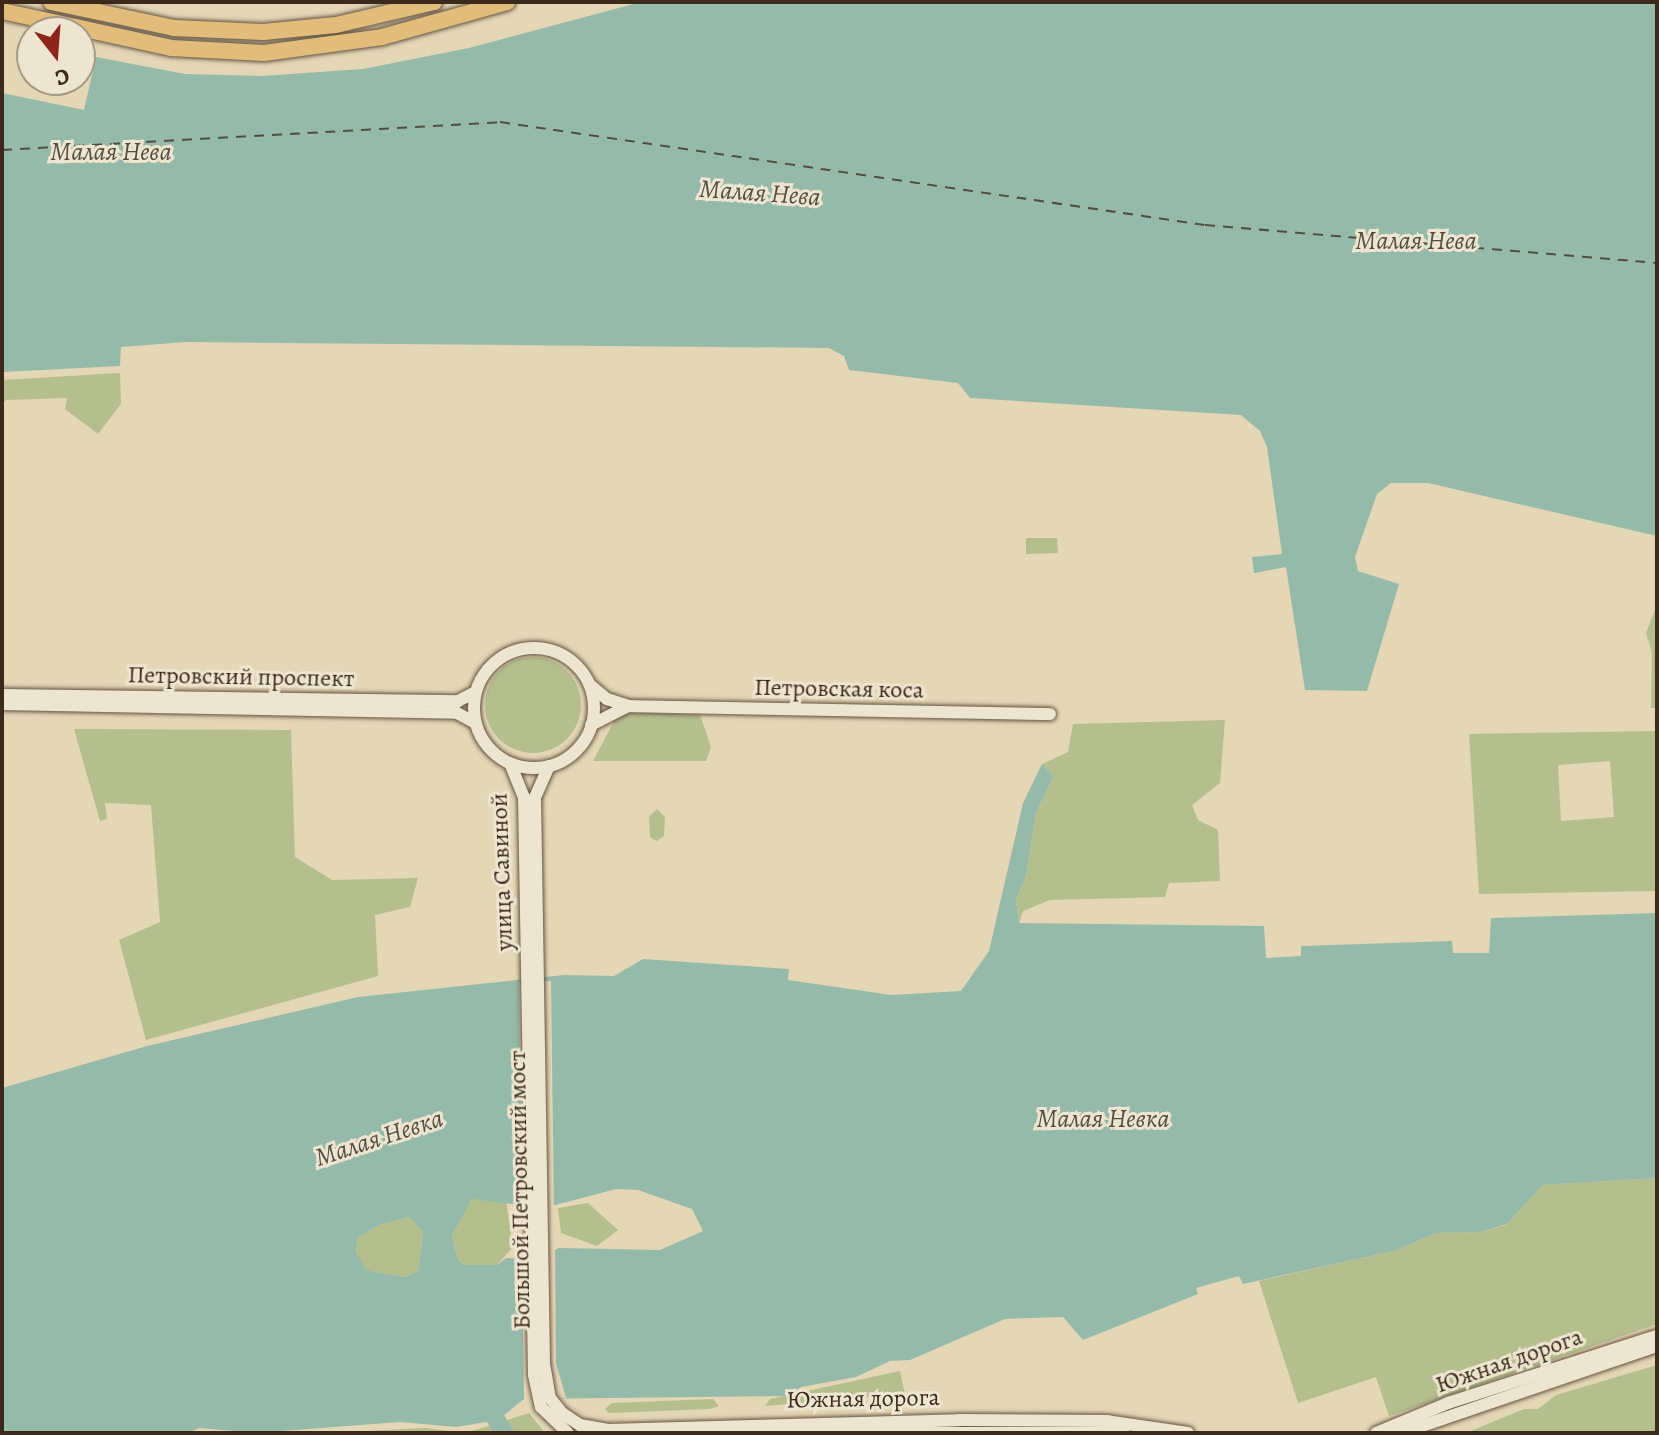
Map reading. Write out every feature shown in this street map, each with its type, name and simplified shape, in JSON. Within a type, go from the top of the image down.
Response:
[{"type":"main road","points":[[51,2],[174,28],[263,32],[336,25],[434,2]]},
{"type":"main road","points":[[2,11],[171,48],[264,53],[339,45],[507,2]]},
{"type":"street","points":[[530,648],[565,657],[589,684],[591,725],[576,751],[549,766],[510,763],[488,747],[476,723],[476,692],[496,661],[530,648]]},
{"type":"street","name":"Петровская коса","points":[[589,684],[607,699],[628,706],[1050,714]]},
{"type":"street","name":"Петровский проспект","points":[[2,695],[458,701],[476,692]]},
{"type":"street","name":"Петровский проспект","points":[[2,704],[457,713],[476,723]]},
{"type":"street","name":"Петровская коса","points":[[591,725],[628,706]]},
{"type":"street","name":"улица Савиной","points":[[510,763],[524,789],[534,982]]},
{"type":"street","name":"улица Савиной","points":[[534,982],[535,797],[549,766]]},
{"type":"street","name":"Большой Петровский мост","points":[[534,982],[544,1398]]},
{"type":"street","name":"Южная дорога","points":[[1376,1433],[1448,1403],[1657,1336]]},
{"type":"street","name":"Южная дорога","points":[[1401,1433],[1657,1346]]},
{"type":"street","points":[[544,1398],[547,1417],[568,1433]]},
{"type":"street","name":"Южная дорога","points":[[544,1398],[570,1420],[607,1430],[959,1420],[1107,1421],[1188,1433]]},
{"type":"street","name":"Южная дорога","points":[[766,1433],[1119,1432]]},
{"type":"shaded area","points":[[120,373],[121,404],[98,434],[65,409],[67,398],[6,400],[2,404],[2,380]]},
{"type":"shaded area","points":[[1026,538],[1057,538],[1058,553],[1026,554]]},
{"type":"shaded area","points":[[1657,604],[1657,708],[1651,708],[1652,653],[1646,633]]},
{"type":"shaded area","points":[[533,657],[551,661],[567,671],[577,687],[581,705],[577,723],[567,739],[551,749],[533,753],[515,749],[499,739],[489,723],[485,705],[489,687],[499,671],[515,661]]},
{"type":"shaded area","points":[[619,712],[700,715],[711,747],[706,761],[593,761]]},
{"type":"shaded area","points":[[1225,720],[1220,783],[1192,805],[1198,820],[1218,830],[1220,881],[1169,883],[1165,897],[1050,900],[1023,911],[1019,923],[1016,900],[1026,876],[1036,813],[1054,776],[1042,764],[1068,752],[1073,724]]},
{"type":"shaded area","points":[[74,729],[291,730],[295,857],[332,880],[418,878],[410,907],[375,915],[378,976],[146,1040],[119,940],[160,922],[151,805],[105,803],[107,819],[100,821]]},
{"type":"shaded area","points":[[1657,731],[1657,891],[1479,894],[1469,734]],"holes":[[[1610,761],[1614,817],[1561,821],[1558,765]]]},
{"type":"shaded area","points":[[657,809],[665,817],[664,836],[657,841],[650,837],[649,817]]},
{"type":"shaded area","points":[[1657,1178],[1657,1324],[1389,1416],[1376,1377],[1298,1403],[1259,1281],[1394,1251],[1437,1233],[1481,1232],[1506,1225],[1543,1185]]},
{"type":"shaded area","points":[[472,1199],[506,1200],[513,1247],[497,1265],[463,1265],[457,1257],[452,1236]]},
{"type":"shaded area","points":[[588,1203],[618,1230],[597,1246],[561,1233],[558,1208]]},
{"type":"shaded area","points":[[409,1217],[423,1232],[418,1271],[405,1277],[365,1270],[356,1253],[358,1238],[379,1225]]},
{"type":"shaded area","points":[[1657,1365],[1657,1433],[1466,1433],[1524,1409],[1538,1409],[1556,1395]]},
{"type":"shaded area","points":[[900,1371],[905,1395],[765,1406],[770,1399]]},
{"type":"shaded area","points":[[713,1399],[719,1406],[710,1409],[609,1413],[605,1409],[612,1403]]},
{"type":"shaded area","points":[[529,1413],[545,1433],[466,1433]]},
{"type":"shaded area","points":[[425,1428],[466,1433],[327,1433]]},
{"type":"water","name":"Малая Нева","points":[[641,2],[1657,2],[1657,536],[1428,483],[1391,483],[1377,494],[1355,557],[1358,571],[1399,584],[1367,691],[1305,690],[1286,567],[1254,573],[1252,557],[1282,554],[1267,447],[1260,431],[1241,415],[970,398],[958,383],[849,370],[844,356],[829,348],[186,342],[121,347],[120,366],[2,372],[2,93],[84,110],[87,96],[96,96],[96,57],[185,74],[262,76],[363,69],[469,48]]},
{"type":"water","name":"Малая Невка","points":[[1042,764],[1054,776],[1036,813],[1026,876],[1016,900],[1019,923],[1264,926],[1266,958],[1301,956],[1301,946],[1452,941],[1453,953],[1489,953],[1491,918],[1657,913],[1657,1178],[1543,1185],[1507,1224],[1481,1232],[1437,1233],[1394,1251],[1243,1284],[1239,1276],[1196,1288],[1198,1294],[1083,1340],[1063,1317],[1005,1319],[910,1360],[890,1361],[856,1377],[801,1387],[789,1396],[524,1399],[498,1420],[456,1427],[400,1422],[256,1433],[199,1428],[189,1433],[2,1433],[2,1088],[147,1046],[358,997],[564,975],[614,976],[643,959],[789,969],[788,980],[891,995],[961,991],[989,951],[1023,803]],"holes":[[[616,1189],[638,1190],[692,1209],[703,1231],[660,1250],[559,1248],[537,1259],[506,1258],[497,1265],[463,1265],[457,1257],[452,1236],[472,1199],[544,1208]],[[409,1217],[423,1232],[418,1271],[405,1277],[366,1270],[356,1252],[358,1238],[379,1225]]]},
{"type":"pier","points":[[551,981],[554,1209],[544,1212],[521,1207],[519,982]]},
{"type":"pier","points":[[555,1245],[556,1363],[566,1398],[524,1399],[522,1252],[536,1254]]},
{"type":"waterway","points":[[484,1400],[505,1433]]},
{"type":"ferry route","points":[[2,150],[500,122],[1205,225],[1657,263]]}]
